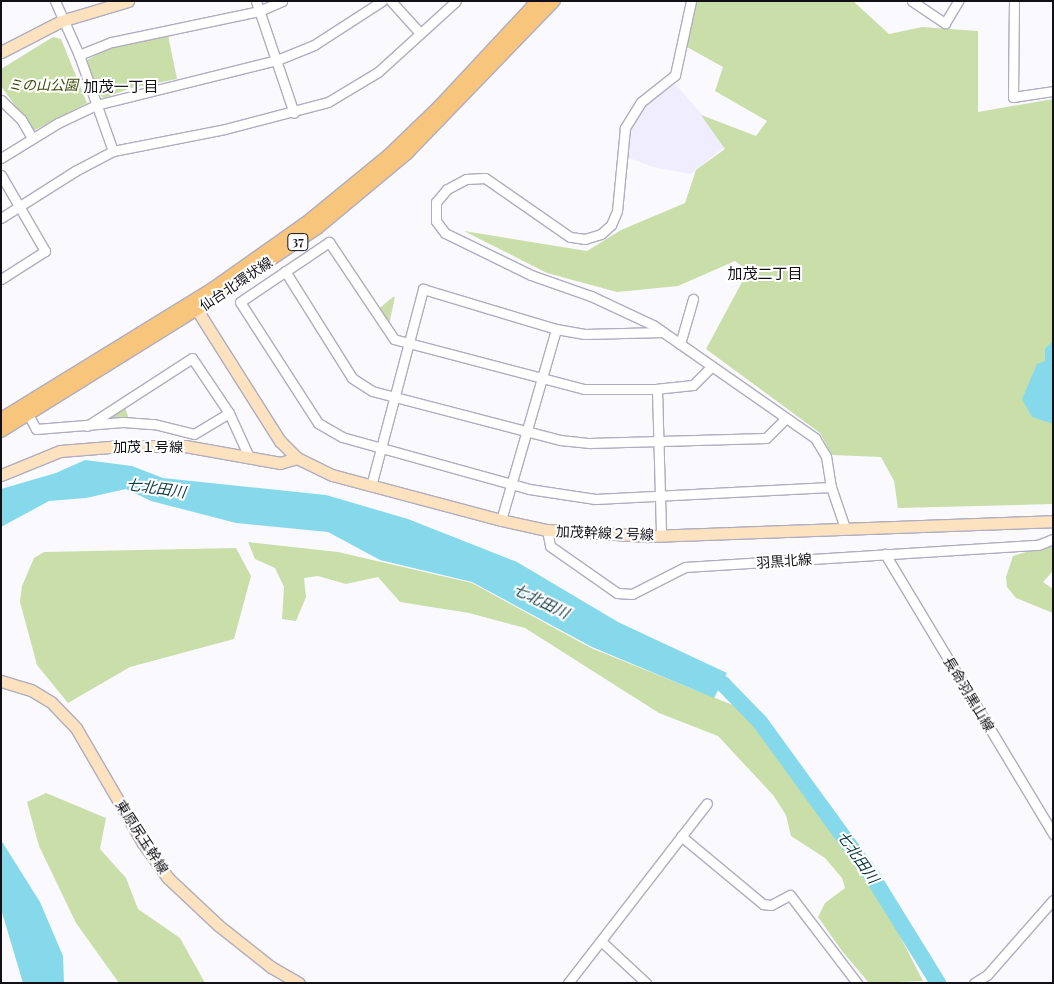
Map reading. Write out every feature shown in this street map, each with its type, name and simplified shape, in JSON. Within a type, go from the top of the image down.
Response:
[{"type":"main road","name":"仙台北環状線","points":[[1,419],[195,305],[310,220],[388,156],[448,98],[538,1]]},
{"type":"main road","name":"仙台北環状線","points":[[1,431],[317,228],[407,153],[554,1]]},
{"type":"street","points":[[55,1],[62,21],[79,55],[113,151]]},
{"type":"street","points":[[1,52],[62,21],[128,1]]},
{"type":"street","points":[[256,1],[294,113]]},
{"type":"street","points":[[79,55],[112,42],[259,11],[282,1]]},
{"type":"street","points":[[1,158],[32,138],[96,105],[277,60],[314,45],[382,1]]},
{"type":"street","points":[[391,1],[420,33]]},
{"type":"street","points":[[1,218],[113,151],[294,113],[328,102],[378,72],[456,1]]},
{"type":"street","points":[[691,1],[678,69],[669,81],[636,108],[625,128],[617,211],[611,225],[601,234],[585,240],[570,237],[485,178],[466,179],[447,189],[436,202],[436,221],[446,233],[531,275],[591,296],[663,332],[815,438],[826,456],[831,487],[845,528]]},
{"type":"street","points":[[912,1],[945,23],[958,1]]},
{"type":"street","points":[[1014,1],[1013,97],[1053,91]]},
{"type":"street","points":[[1,100],[21,119],[32,138]]},
{"type":"street","points":[[1,175],[45,251],[1,278]]},
{"type":"street","points":[[712,366],[693,385],[657,389],[584,389],[541,380],[394,339],[329,242],[240,302],[318,423],[342,437],[512,483],[595,499],[831,487]]},
{"type":"street","points":[[285,272],[352,378],[372,391],[394,395],[527,432],[590,443],[659,443],[766,438],[786,418]]},
{"type":"street","points":[[371,486],[423,289],[556,329],[585,334],[663,332]]},
{"type":"street","points":[[680,344],[693,299]]},
{"type":"street","name":"加茂幹線２号線","points":[[195,305],[280,441],[297,458],[332,475],[501,520],[547,530],[591,535],[662,535],[1053,521]]},
{"type":"street","points":[[501,520],[556,329]]},
{"type":"street","points":[[87,426],[192,358],[229,412],[249,457]]},
{"type":"street","points":[[657,389],[662,535]]},
{"type":"street","points":[[28,414],[36,429],[123,422],[154,424],[194,434],[229,412]]},
{"type":"street","name":"加茂１号線","points":[[1,475],[60,451],[122,446],[185,446],[280,462],[297,458]]},
{"type":"street","name":"羽黒北線","points":[[547,530],[550,546],[617,593],[632,594],[685,568],[1038,545],[1053,539]]},
{"type":"street","name":"長命羽黒山線","points":[[885,554],[1053,834]]},
{"type":"street","name":"東原尻玉幹線","points":[[1,681],[30,690],[51,702],[76,728],[143,843],[168,878],[218,925],[271,967],[299,983]]},
{"type":"street","points":[[568,983],[707,803]]},
{"type":"street","points":[[681,836],[763,904],[771,905],[790,896],[857,983]]},
{"type":"street","points":[[974,982],[987,975],[1053,900]]},
{"type":"street","points":[[601,941],[646,983]]},
{"type":"shaded area","points":[[675,84],[728,144],[691,174],[653,167],[624,156],[626,142],[641,108]]},
{"type":"green space","points":[[695,1],[853,1],[889,34],[922,27],[978,31],[978,112],[1053,99],[1053,504],[898,508],[894,481],[881,457],[832,455],[820,433],[706,349],[748,271],[735,261],[678,286],[617,292],[547,273],[464,231],[587,251],[621,230],[685,203],[696,170],[725,149],[701,115],[756,136],[767,121],[715,91],[723,67],[687,47]]},
{"type":"green space","points":[[168,35],[177,79],[131,88],[104,98],[97,94],[87,60],[109,48]]},
{"type":"green space","name":"ミの山公園","points":[[53,37],[61,39],[87,103],[33,131],[1,86],[1,69]]},
{"type":"green space","points":[[395,297],[388,329],[376,311]]},
{"type":"green space","points":[[124,404],[129,419],[107,421],[105,416]]},
{"type":"green space","points":[[248,542],[338,552],[472,583],[591,648],[740,708],[761,730],[870,878],[923,981],[869,983],[842,951],[818,917],[825,903],[845,888],[842,878],[825,858],[791,836],[786,815],[773,795],[718,736],[659,713],[525,628],[469,613],[400,602],[378,577],[346,584],[318,576],[304,578],[306,597],[296,621],[282,619],[284,587],[275,568],[255,559]]},
{"type":"green space","points":[[1053,544],[1053,571],[1043,582],[1053,589],[1053,613],[1016,598],[1007,587],[1006,577],[1013,556]]},
{"type":"green space","points":[[236,548],[251,576],[234,639],[130,667],[68,703],[37,665],[20,602],[22,586],[34,558],[44,552]]},
{"type":"green space","points":[[46,793],[106,818],[100,849],[126,878],[138,909],[180,938],[205,983],[119,983],[76,923],[39,846],[27,802]]},
{"type":"water","points":[[1053,341],[1053,424],[1032,417],[1022,399],[1037,364],[1045,361],[1045,349]]},
{"type":"water","points":[[85,460],[132,466],[163,478],[326,495],[408,519],[517,562],[618,622],[727,673],[714,698],[592,647],[472,582],[380,560],[328,532],[236,523],[151,501],[126,489],[86,498],[49,501],[1,527],[1,489],[56,473]]},
{"type":"water","points":[[1,840],[40,902],[63,956],[64,983],[23,983],[1,909]]},
{"type":"waterway","name":"七北田川","points":[[702,674],[723,684],[760,722],[872,876],[938,983]]},
{"type":"district","name":"加茂一丁目","points":[[121,87]]},
{"type":"district","name":"加茂二丁目","points":[[765,274]]}]
